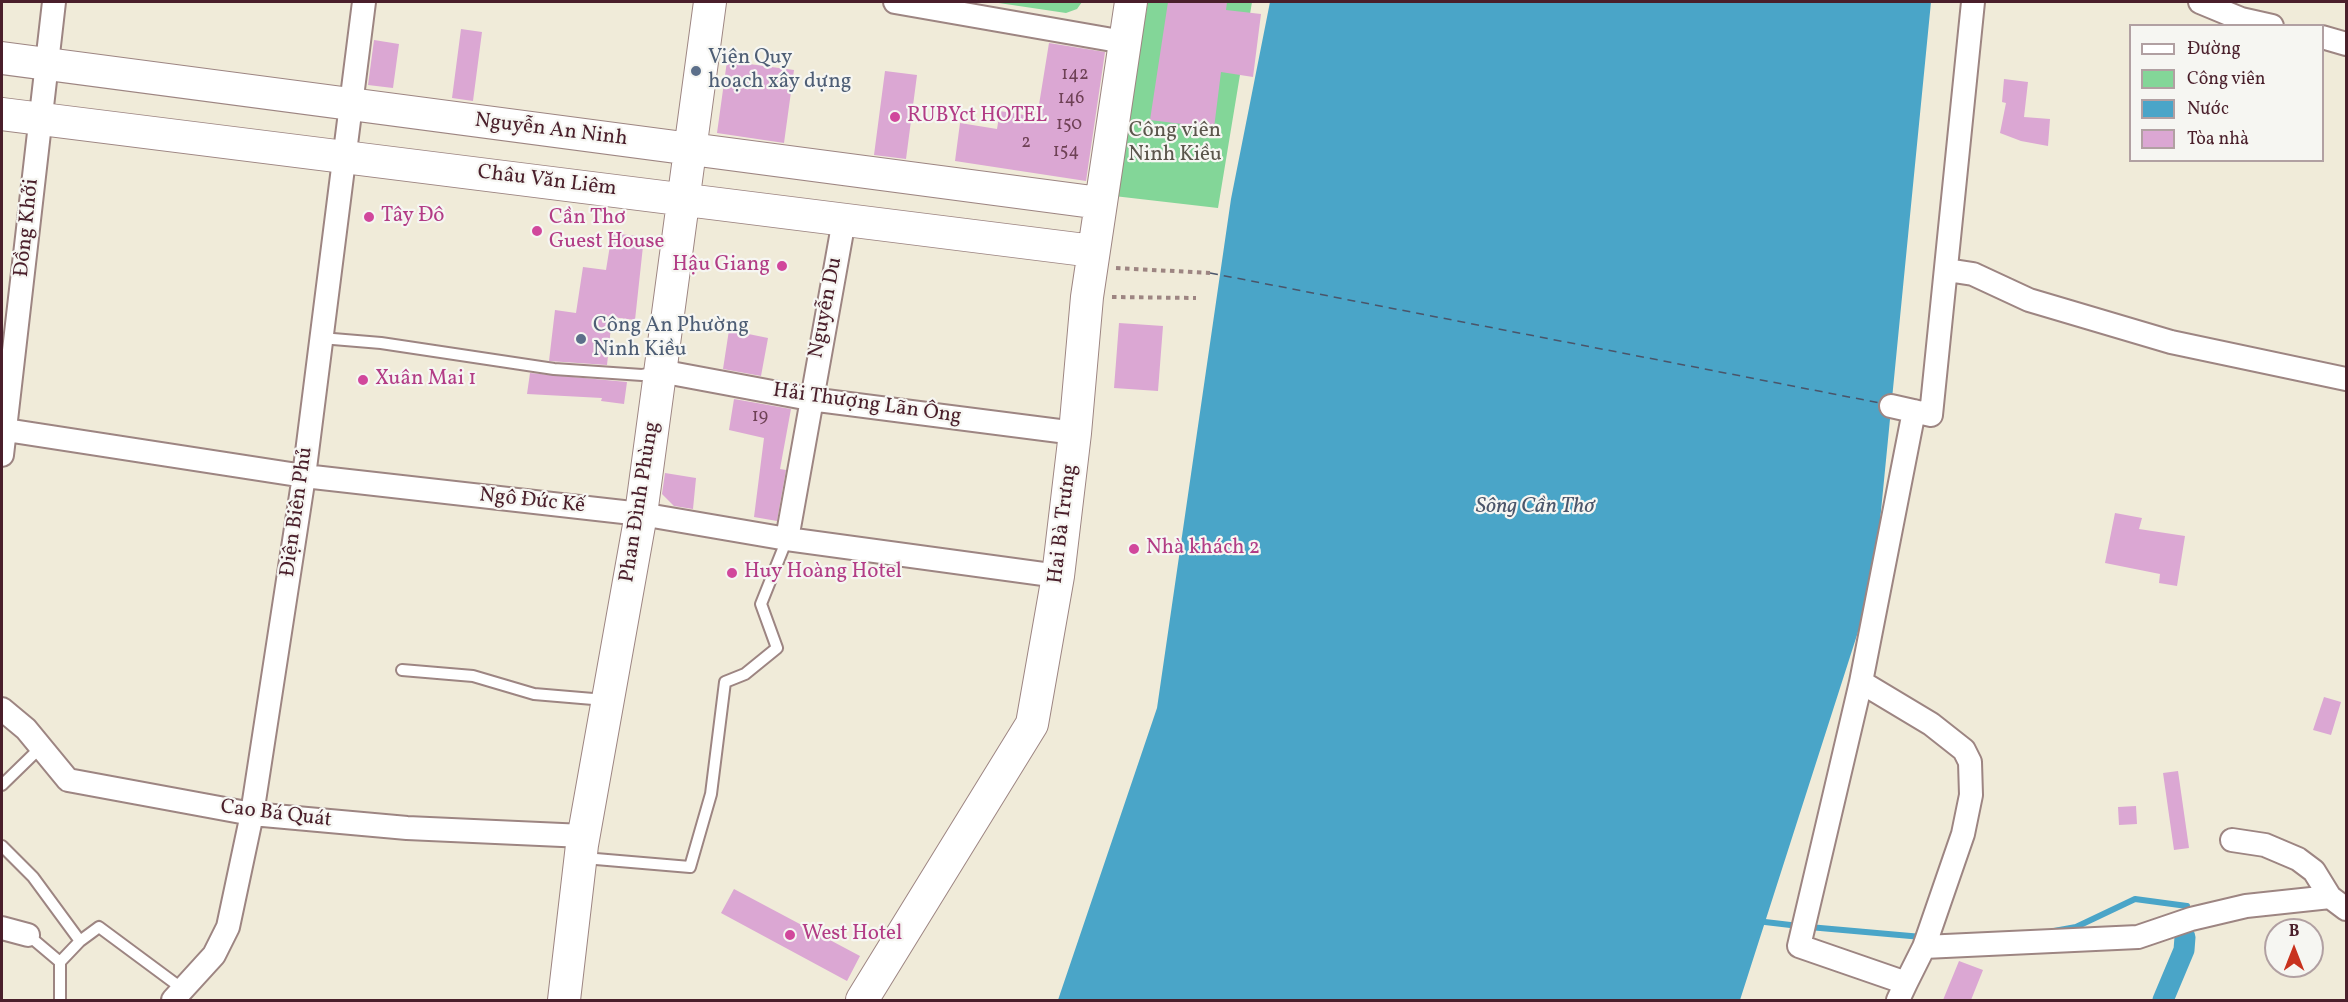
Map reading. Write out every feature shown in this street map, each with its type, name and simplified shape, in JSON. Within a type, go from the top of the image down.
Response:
[{"type":"street","name":"Đồng Khởi","points":[[2,455],[54,2]]},
{"type":"street","name":"Điện Biên Phủ","points":[[178,995],[214,955],[228,927],[252,814],[304,476],[364,2]]},
{"type":"street","name":"Phan Đình Phùng","points":[[564,1000],[583,847],[641,514],[710,2]]},
{"type":"street","points":[[895,2],[1124,42]]},
{"type":"street","name":"Hai Bà Trưng","points":[[862,1000],[1032,724],[1058,576],[1075,432],[1087,297],[1131,2]]},
{"type":"street","points":[[1891,406],[1931,415],[1973,2]]},
{"type":"street","points":[[2200,2],[2241,19],[2263,24]]},
{"type":"street","points":[[2324,38],[2346,44]]},
{"type":"street","name":"Nguyễn An Ninh","points":[[2,58],[1100,203]]},
{"type":"street","name":"Châu Văn Liêm","points":[[2,114],[844,220],[1092,259]]},
{"type":"street","name":"Nguyễn Du","points":[[787,539],[810,399],[844,220]]},
{"type":"street","points":[[1947,270],[1973,274],[2030,300],[2171,342],[2346,380]]},
{"type":"street","name":"Hải Thượng Lãn Ông","points":[[660,371],[810,399],[1075,432]]},
{"type":"street","points":[[1861,682],[1931,724],[1964,750],[1970,762],[1971,795],[1963,834],[1927,939],[1902,992],[1799,946],[1861,682],[1914,411]]},
{"type":"street","name":"Ngô Đức Kế","points":[[6,430],[304,476],[641,514],[787,539],[1058,576]]},
{"type":"street","name":"Cao Bá Quát","points":[[2,709],[26,729],[68,780],[252,814],[583,847]]},
{"type":"street","points":[[2232,840],[2265,845],[2298,859],[2314,871],[2338,903]]},
{"type":"street","points":[[1927,939],[2121,939],[2143,936],[2184,922],[2274,902],[2338,903]]},
{"type":"street","points":[[2,928],[28,935]]},
{"type":"lane","points":[[321,338],[381,343],[554,369],[642,375],[660,371]]},
{"type":"lane","points":[[583,847],[690,867],[711,794],[725,682],[745,674],[777,648],[761,604],[787,539]]},
{"type":"lane","points":[[402,670],[473,676],[534,694],[608,700]]},
{"type":"lane","points":[[2,785],[41,747]]},
{"type":"lane","points":[[2,846],[33,877],[80,941]]},
{"type":"lane","points":[[60,1000],[60,962],[80,941],[99,927],[178,995]]},
{"type":"lane","points":[[28,935],[60,962]]},
{"type":"path","points":[[1092,259],[1210,273]]},
{"type":"path","points":[[1087,297],[1196,298]]},
{"type":"green space","points":[[992,2],[1082,2],[1077,9],[1066,13]]},
{"type":"green space","name":"Công viên Ninh Kiều","points":[[1148,2],[1252,2],[1218,208],[1114,196]]},
{"type":"water","name":"Sông Cần Thơ","points":[[1270,2],[1931,2],[1874,582],[1740,1000],[1058,1000],[1157,708],[1231,199]]},
{"type":"building","points":[[1168,2],[1227,2],[1226,10],[1261,14],[1253,77],[1221,72],[1214,128],[1150,120]]},
{"type":"building","points":[[461,29],[482,32],[473,101],[452,98]]},
{"type":"building","points":[[374,40],[399,44],[393,88],[368,85]]},
{"type":"building","points":[[1049,43],[1105,52],[1086,181],[955,161],[960,123],[997,129],[1000,111],[1037,117]]},
{"type":"building","points":[[727,61],[794,70],[784,143],[717,133]]},
{"type":"building","name":"RUBYct HOTEL","points":[[885,71],[917,75],[906,159],[874,155]]},
{"type":"building","points":[[2004,79],[2028,82],[2024,117],[2050,119],[2048,146],[2021,141],[2000,133],[2006,103],[2002,102]]},
{"type":"building","points":[[612,233],[644,237],[635,320],[612,317],[607,365],[549,361],[555,310],[576,313],[583,267],[606,270]]},
{"type":"building","points":[[1119,323],[1163,326],[1158,391],[1114,388]]},
{"type":"building","points":[[729,330],[768,338],[761,376],[723,369]]},
{"type":"building","points":[[530,373],[627,382],[624,404],[601,401],[602,398],[527,394]]},
{"type":"building","points":[[734,399],[791,409],[780,469],[786,470],[777,521],[754,517],[764,438],[729,430]]},
{"type":"building","points":[[665,473],[696,478],[693,509],[674,506],[662,494]]},
{"type":"building","points":[[2115,513],[2142,518],[2139,529],[2185,536],[2177,586],[2159,583],[2160,574],[2105,563]]},
{"type":"building","points":[[2324,697],[2341,702],[2331,735],[2313,730]]},
{"type":"building","points":[[2178,771],[2189,848],[2174,850],[2163,773]]},
{"type":"building","points":[[2136,806],[2137,824],[2119,825],[2118,807]]},
{"type":"building","name":"West Hotel","points":[[734,889],[860,956],[847,981],[721,913]]},
{"type":"building","points":[[1959,961],[1983,970],[1971,1000],[1943,1000]]},
{"type":"waterway","points":[[2054,931],[2076,927],[2135,899],[2187,906]]},
{"type":"waterway","points":[[1765,922],[1799,926]]},
{"type":"waterway","points":[[1809,927],[1922,937]]},
{"type":"waterway","points":[[2163,1000],[2184,950],[2185,937]]},
{"type":"ferry route","points":[[1210,273],[1880,403]]},
{"type":"place","name":"Viện Quy hoạch xây dựng","points":[[696,71]]},
{"type":"place","name":"RUBYct HOTEL","points":[[895,117]]},
{"type":"place","name":"Tây Đô","points":[[369,217]]},
{"type":"place","name":"Cần Thơ Guest House","points":[[537,231]]},
{"type":"place","name":"Hậu Giang","points":[[782,266]]},
{"type":"place","name":"Công An Phường Ninh Kiều","points":[[581,339]]},
{"type":"place","name":"Xuân Mai 1","points":[[363,380]]},
{"type":"place","name":"Nhà khách 2","points":[[1134,549]]},
{"type":"place","name":"Huy Hoàng Hotel","points":[[732,573]]},
{"type":"place","name":"West Hotel","points":[[790,935]]}]
